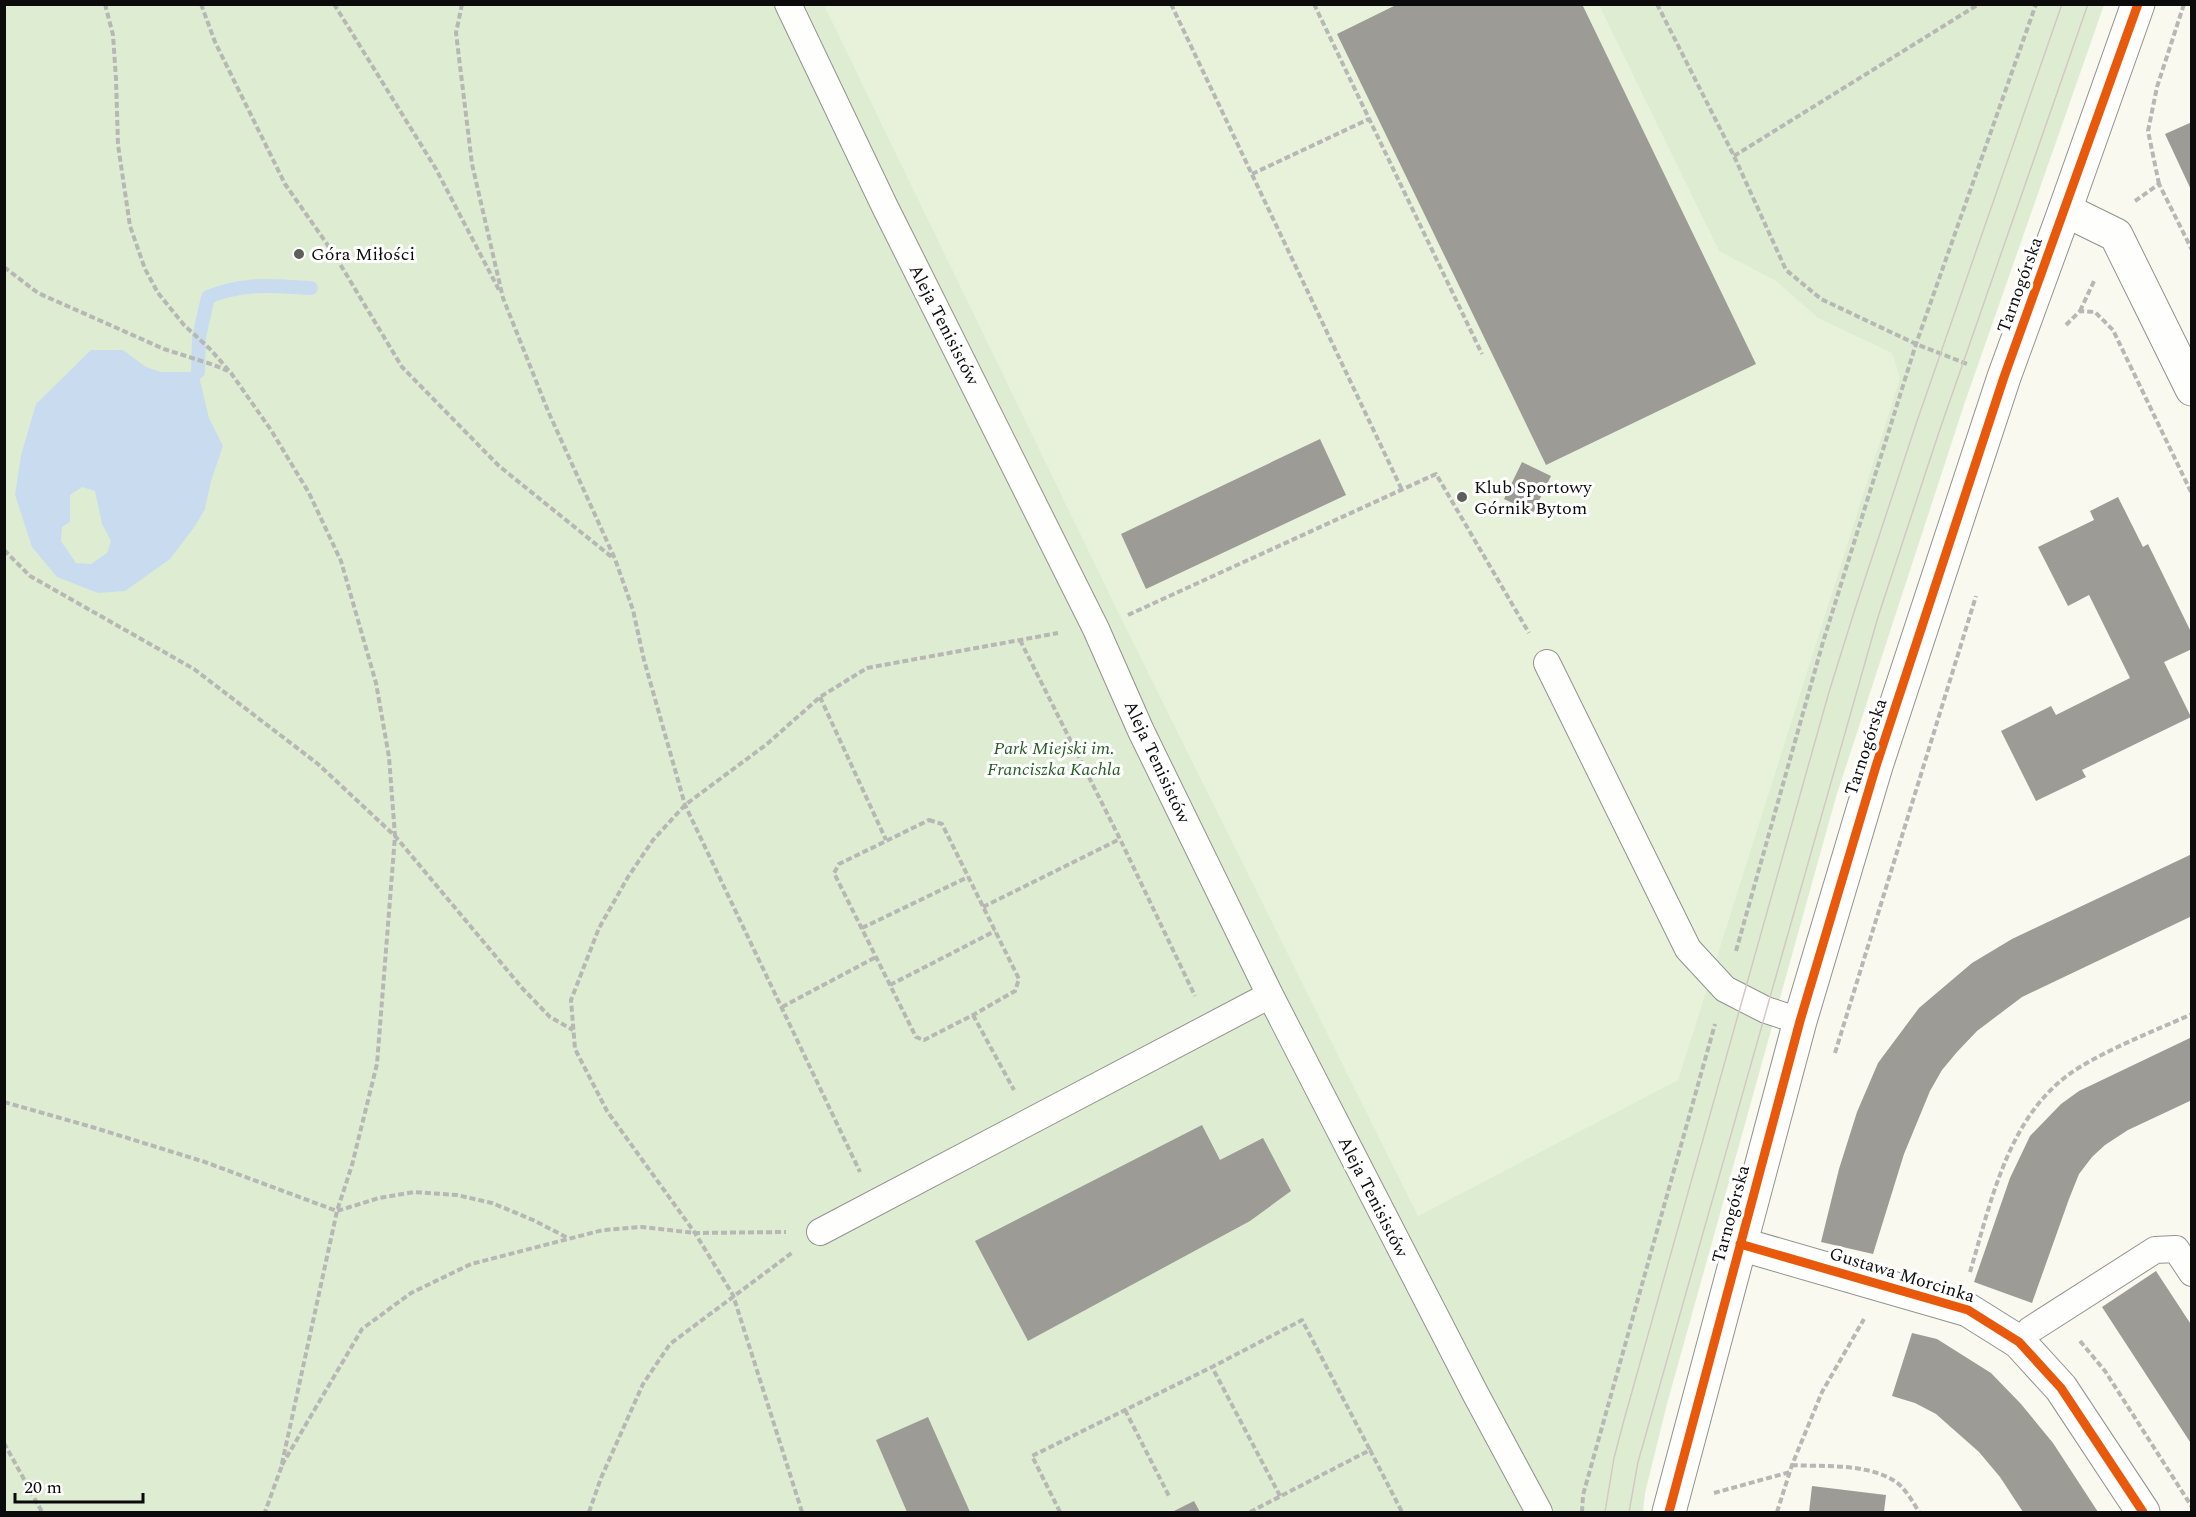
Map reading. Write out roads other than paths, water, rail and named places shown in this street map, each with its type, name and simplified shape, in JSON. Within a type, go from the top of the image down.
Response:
[{"type":"street","name":"Tarnogórska","points":[[1669,1512],[1800,1021],[1876,766],[2004,377],[2138,4]]},
{"type":"street","points":[[2065,210],[2116,235],[2192,389]]},
{"type":"street","name":"Gustawa Morcinka","points":[[1740,1244],[1968,1310],[2019,1342],[2061,1388],[2143,1512]]},
{"type":"lane","name":"Aleja Tenisistów","points":[[788,4],[885,207],[1096,629],[1141,731],[1269,995],[1469,1383],[1539,1512]]},
{"type":"lane","points":[[1547,663],[1688,949],[1725,989],[1758,1006],[1800,1021]]},
{"type":"lane","points":[[820,1232],[1030,1119],[1269,995]]},
{"type":"lane","points":[[2019,1342],[2030,1330],[2155,1250],[2176,1249],[2192,1273]]},
{"type":"water","points":[[91,350],[123,350],[146,367],[161,372],[198,372],[209,418],[223,446],[211,481],[205,509],[170,559],[125,591],[98,593],[57,577],[32,547],[15,495],[21,455],[36,404]],"holes":[[[82,487],[95,491],[102,524],[111,541],[107,553],[91,564],[76,563],[61,541],[62,527],[70,522],[70,495]]]},
{"type":"waterway","points":[[198,372],[199,337],[208,297],[246,287],[311,288]]},
{"type":"tram line","points":[[1605,1512],[1614,1458],[1624,1420],[1829,692],[1916,424],[2062,4]]},
{"type":"tram line","points":[[1629,1512],[1638,1462],[1878,617],[1939,432],[2088,4]]},
{"type":"place","name":"Góra Miłości","points":[[299,254]]},
{"type":"place","name":"Klub Sportowy Górnik Bytom","points":[[1462,497]]},
{"type":"park label","name":"Park Miejski im. Franciszka Kachla","points":[[1054,758]]}]
